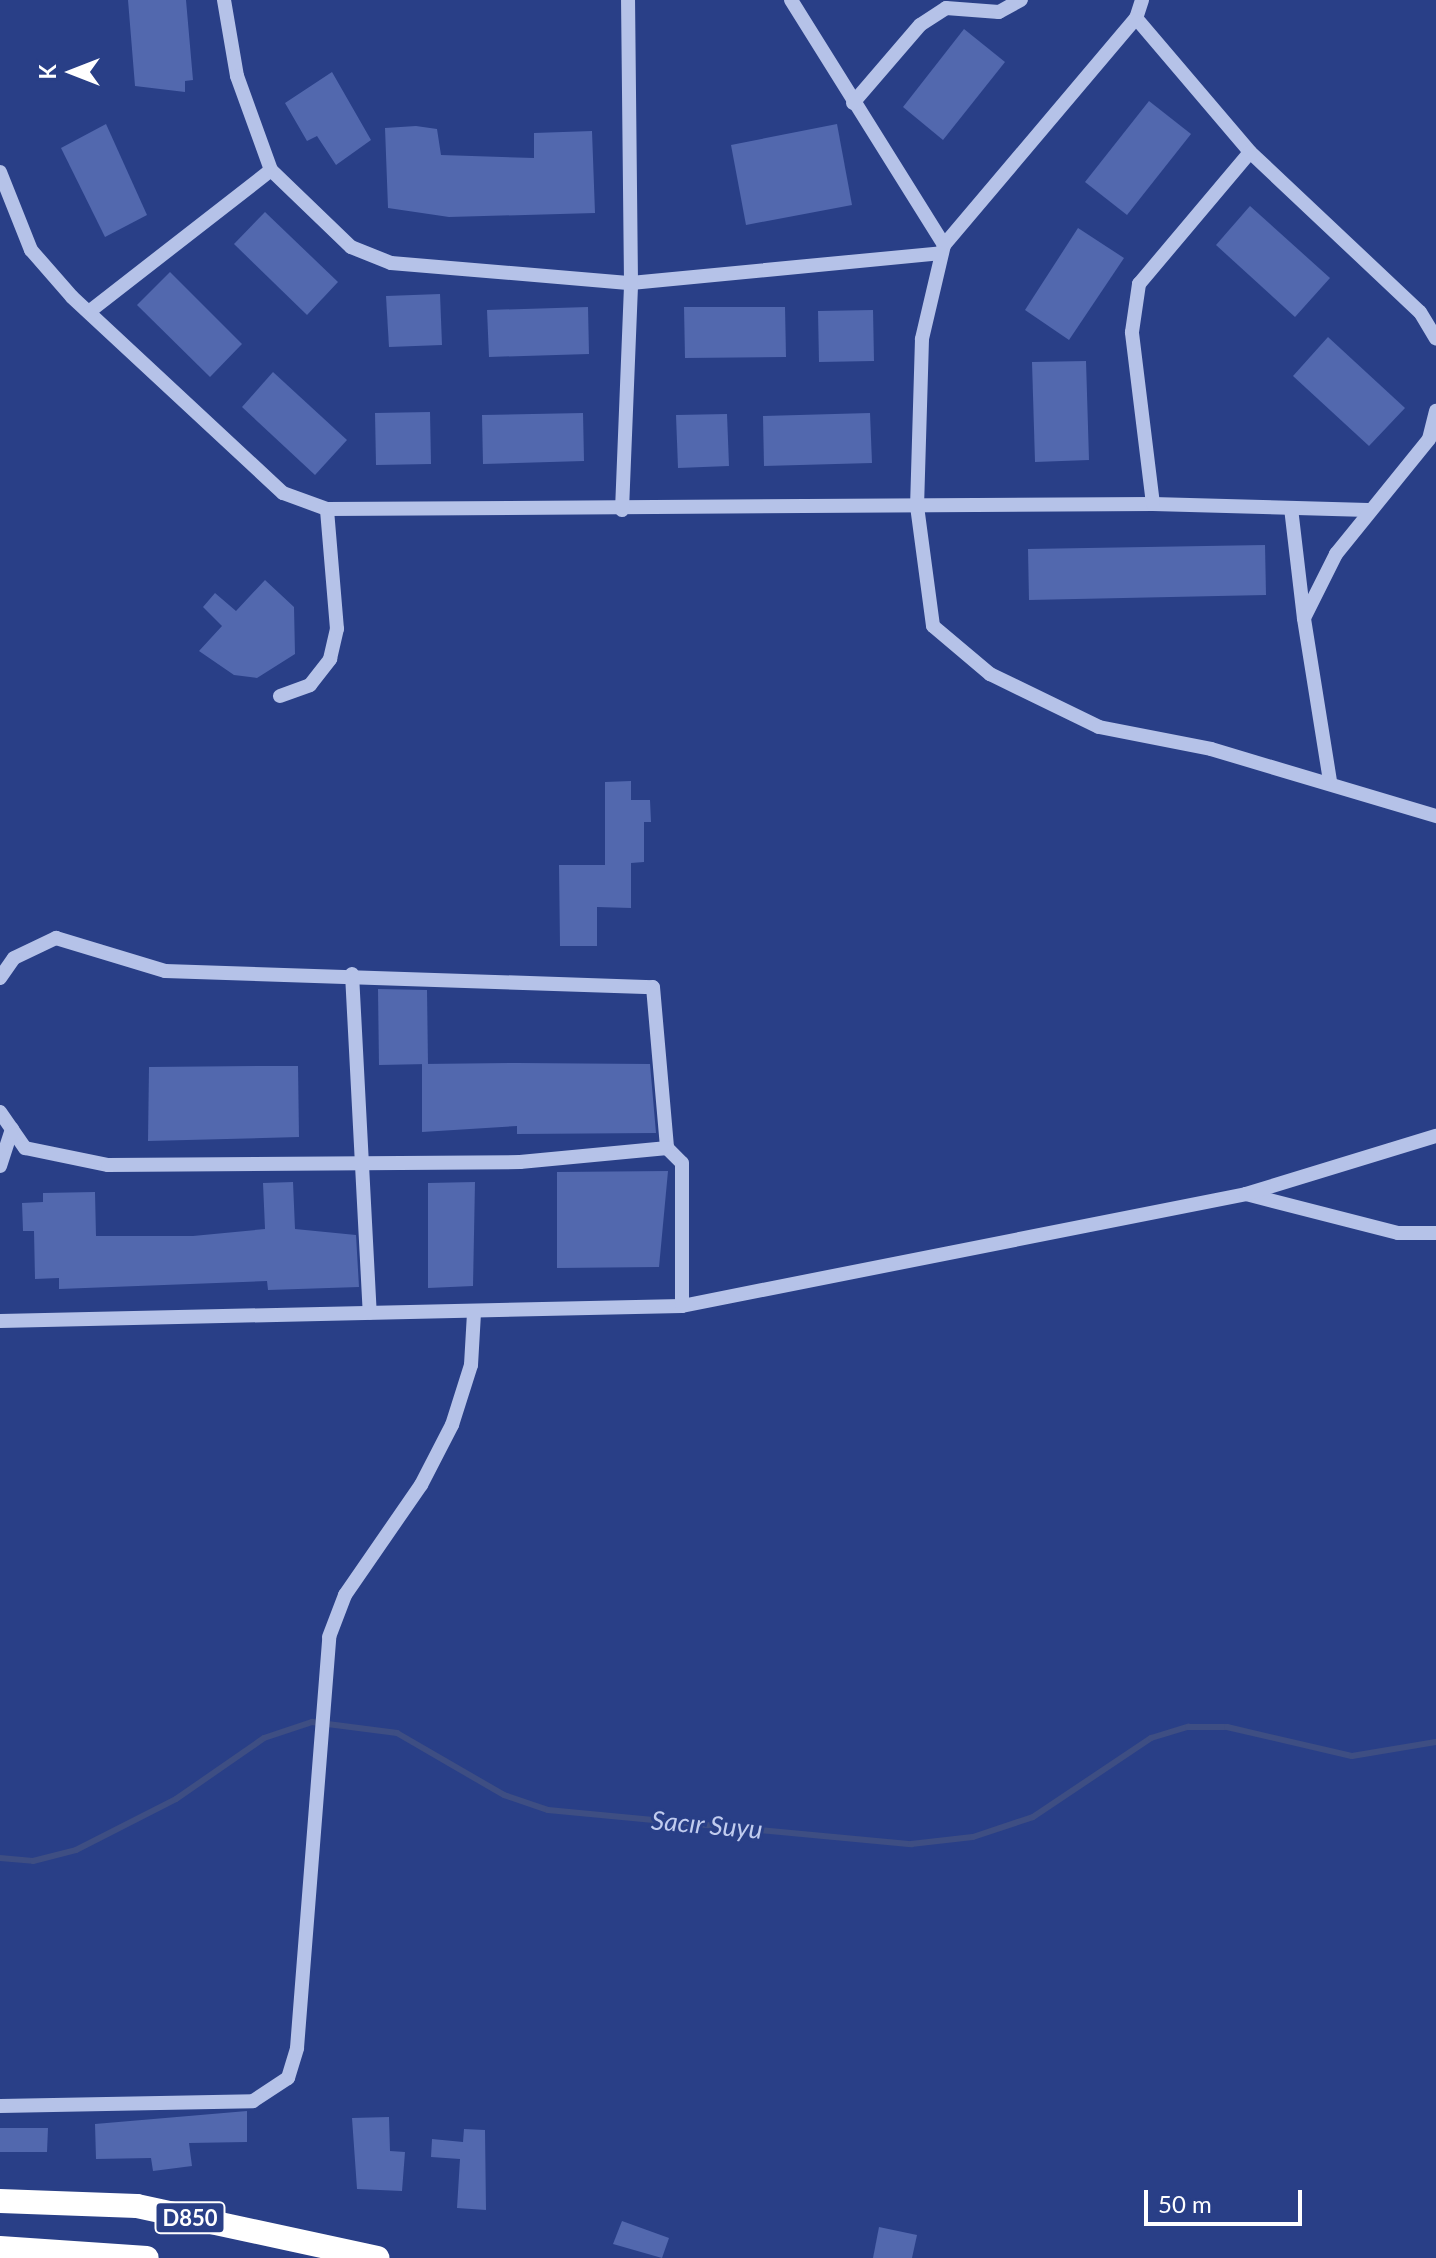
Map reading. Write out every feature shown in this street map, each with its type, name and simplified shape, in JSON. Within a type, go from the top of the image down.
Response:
[{"type":"highway","name":"D850","points":[[0,2201],[137,2206],[377,2258]]},
{"type":"highway","name":"D850","points":[[0,2248],[147,2258]]},
{"type":"street","points":[[224,0],[237,76],[271,170],[351,247],[391,263],[631,283],[943,249]]},
{"type":"street","points":[[622,510],[631,283],[628,0]]},
{"type":"street","points":[[791,0],[943,249]]},
{"type":"street","points":[[853,103],[920,25],[946,8],[999,12],[1021,0]]},
{"type":"street","points":[[1142,0],[1136,18],[943,249],[922,339],[917,506],[933,626],[990,674],[1099,727],[1330,781],[1436,816]]},
{"type":"street","points":[[1136,18],[1250,152],[1420,312],[1436,339]]},
{"type":"street","points":[[1153,504],[1132,332],[1139,284],[1250,152]]},
{"type":"street","points":[[90,311],[271,170]]},
{"type":"street","points":[[0,172],[31,250],[90,311],[283,493],[327,509],[622,510],[1153,504],[1368,510]]},
{"type":"street","points":[[1304,618],[1368,510],[1429,439],[1436,411]]},
{"type":"street","points":[[1291,508],[1304,618],[1330,781]]},
{"type":"street","points":[[280,696],[310,685],[330,659],[337,629],[327,509]]},
{"type":"street","points":[[0,978],[14,958],[56,938],[165,971],[352,974],[653,987],[667,1148],[682,1163],[682,1306]]},
{"type":"street","points":[[352,974],[359,1164],[370,1313]]},
{"type":"street","points":[[0,1112],[25,1148],[108,1165],[520,1162],[667,1148]]},
{"type":"street","points":[[0,1166],[12,1129]]},
{"type":"street","points":[[0,1321],[474,1313],[682,1306],[1246,1194],[1436,1136]]},
{"type":"street","points":[[1246,1194],[1398,1233],[1436,1233]]},
{"type":"street","points":[[0,2106],[253,2101],[281,2086],[297,2048],[321,1684],[345,1595],[421,1485],[459,1408],[474,1313]]},
{"type":"building","points":[[128,0],[186,0],[193,80],[185,81],[185,92],[135,86]]},
{"type":"building","points":[[964,29],[1005,62],[943,140],[903,107]]},
{"type":"building","points":[[332,72],[371,140],[336,165],[317,136],[307,141],[285,103]]},
{"type":"building","points":[[1149,101],[1191,134],[1127,215],[1085,182]]},
{"type":"building","points":[[106,124],[147,215],[105,237],[61,148]]},
{"type":"building","points":[[837,124],[852,205],[746,225],[731,145]]},
{"type":"building","points":[[416,126],[437,129],[441,155],[534,158],[534,133],[592,131],[595,213],[449,217],[388,208],[385,128]]},
{"type":"building","points":[[1250,206],[1330,278],[1295,317],[1216,245]]},
{"type":"building","points":[[265,212],[338,282],[307,315],[234,244]]},
{"type":"building","points":[[1078,228],[1124,258],[1069,340],[1025,310]]},
{"type":"building","points":[[170,272],[242,344],[210,377],[137,305]]},
{"type":"building","points":[[440,294],[442,345],[389,347],[386,296]]},
{"type":"building","points":[[588,307],[589,354],[489,357],[487,310]]},
{"type":"building","points":[[684,307],[785,307],[786,357],[685,358]]},
{"type":"building","points":[[873,310],[874,361],[819,362],[818,311]]},
{"type":"building","points":[[1328,337],[1405,408],[1369,446],[1293,376]]},
{"type":"building","points":[[1086,361],[1089,460],[1035,462],[1032,362]]},
{"type":"building","points":[[273,372],[347,440],[315,475],[242,407]]},
{"type":"building","points":[[430,412],[431,464],[376,465],[375,413]]},
{"type":"building","points":[[583,413],[584,461],[483,464],[482,415]]},
{"type":"building","points":[[870,413],[872,463],[764,466],[763,416]]},
{"type":"building","points":[[727,414],[729,466],[678,468],[676,415]]},
{"type":"building","points":[[1265,545],[1266,595],[1029,600],[1028,549]]},
{"type":"building","points":[[265,580],[294,607],[295,654],[257,678],[234,675],[199,651],[222,626],[203,607],[215,593],[236,611]]},
{"type":"building","points":[[631,781],[631,800],[650,800],[651,822],[644,822],[644,862],[631,863],[631,908],[597,907],[597,946],[560,946],[559,865],[605,865],[605,782]]},
{"type":"building","points":[[378,989],[427,990],[428,1064],[379,1065]]},
{"type":"building","points":[[422,1064],[650,1064],[656,1133],[517,1134],[517,1126],[422,1132]]},
{"type":"building","points":[[298,1066],[299,1137],[148,1141],[149,1067]]},
{"type":"building","points":[[668,1171],[659,1267],[557,1268],[557,1172]]},
{"type":"building","points":[[293,1182],[295,1229],[356,1235],[359,1287],[268,1290],[267,1281],[59,1289],[59,1278],[35,1279],[34,1231],[23,1231],[22,1203],[43,1202],[43,1193],[95,1192],[96,1236],[193,1236],[265,1229],[263,1183]]},
{"type":"building","points":[[475,1182],[473,1286],[428,1288],[428,1183]]},
{"type":"building","points":[[247,2111],[247,2142],[189,2143],[192,2166],[153,2171],[151,2158],[96,2159],[95,2124]]},
{"type":"building","points":[[389,2117],[390,2151],[405,2152],[402,2191],[357,2189],[352,2118]]},
{"type":"building","points":[[0,2128],[48,2128],[47,2152],[0,2152]]},
{"type":"building","points":[[464,2129],[485,2130],[486,2210],[457,2208],[460,2159],[431,2157],[432,2139],[463,2142]]},
{"type":"building","points":[[622,2221],[669,2238],[662,2258],[613,2244]]},
{"type":"building","points":[[879,2227],[917,2235],[912,2258],[873,2258]]},
{"type":"waterway","name":"Sacır Suyu","points":[[0,1858],[33,1861],[76,1850],[176,1799],[264,1738],[312,1722],[397,1733],[504,1795],[548,1810],[911,1844],[973,1837],[1033,1817],[1151,1738],[1188,1727],[1227,1727],[1352,1756],[1436,1742]]}]
